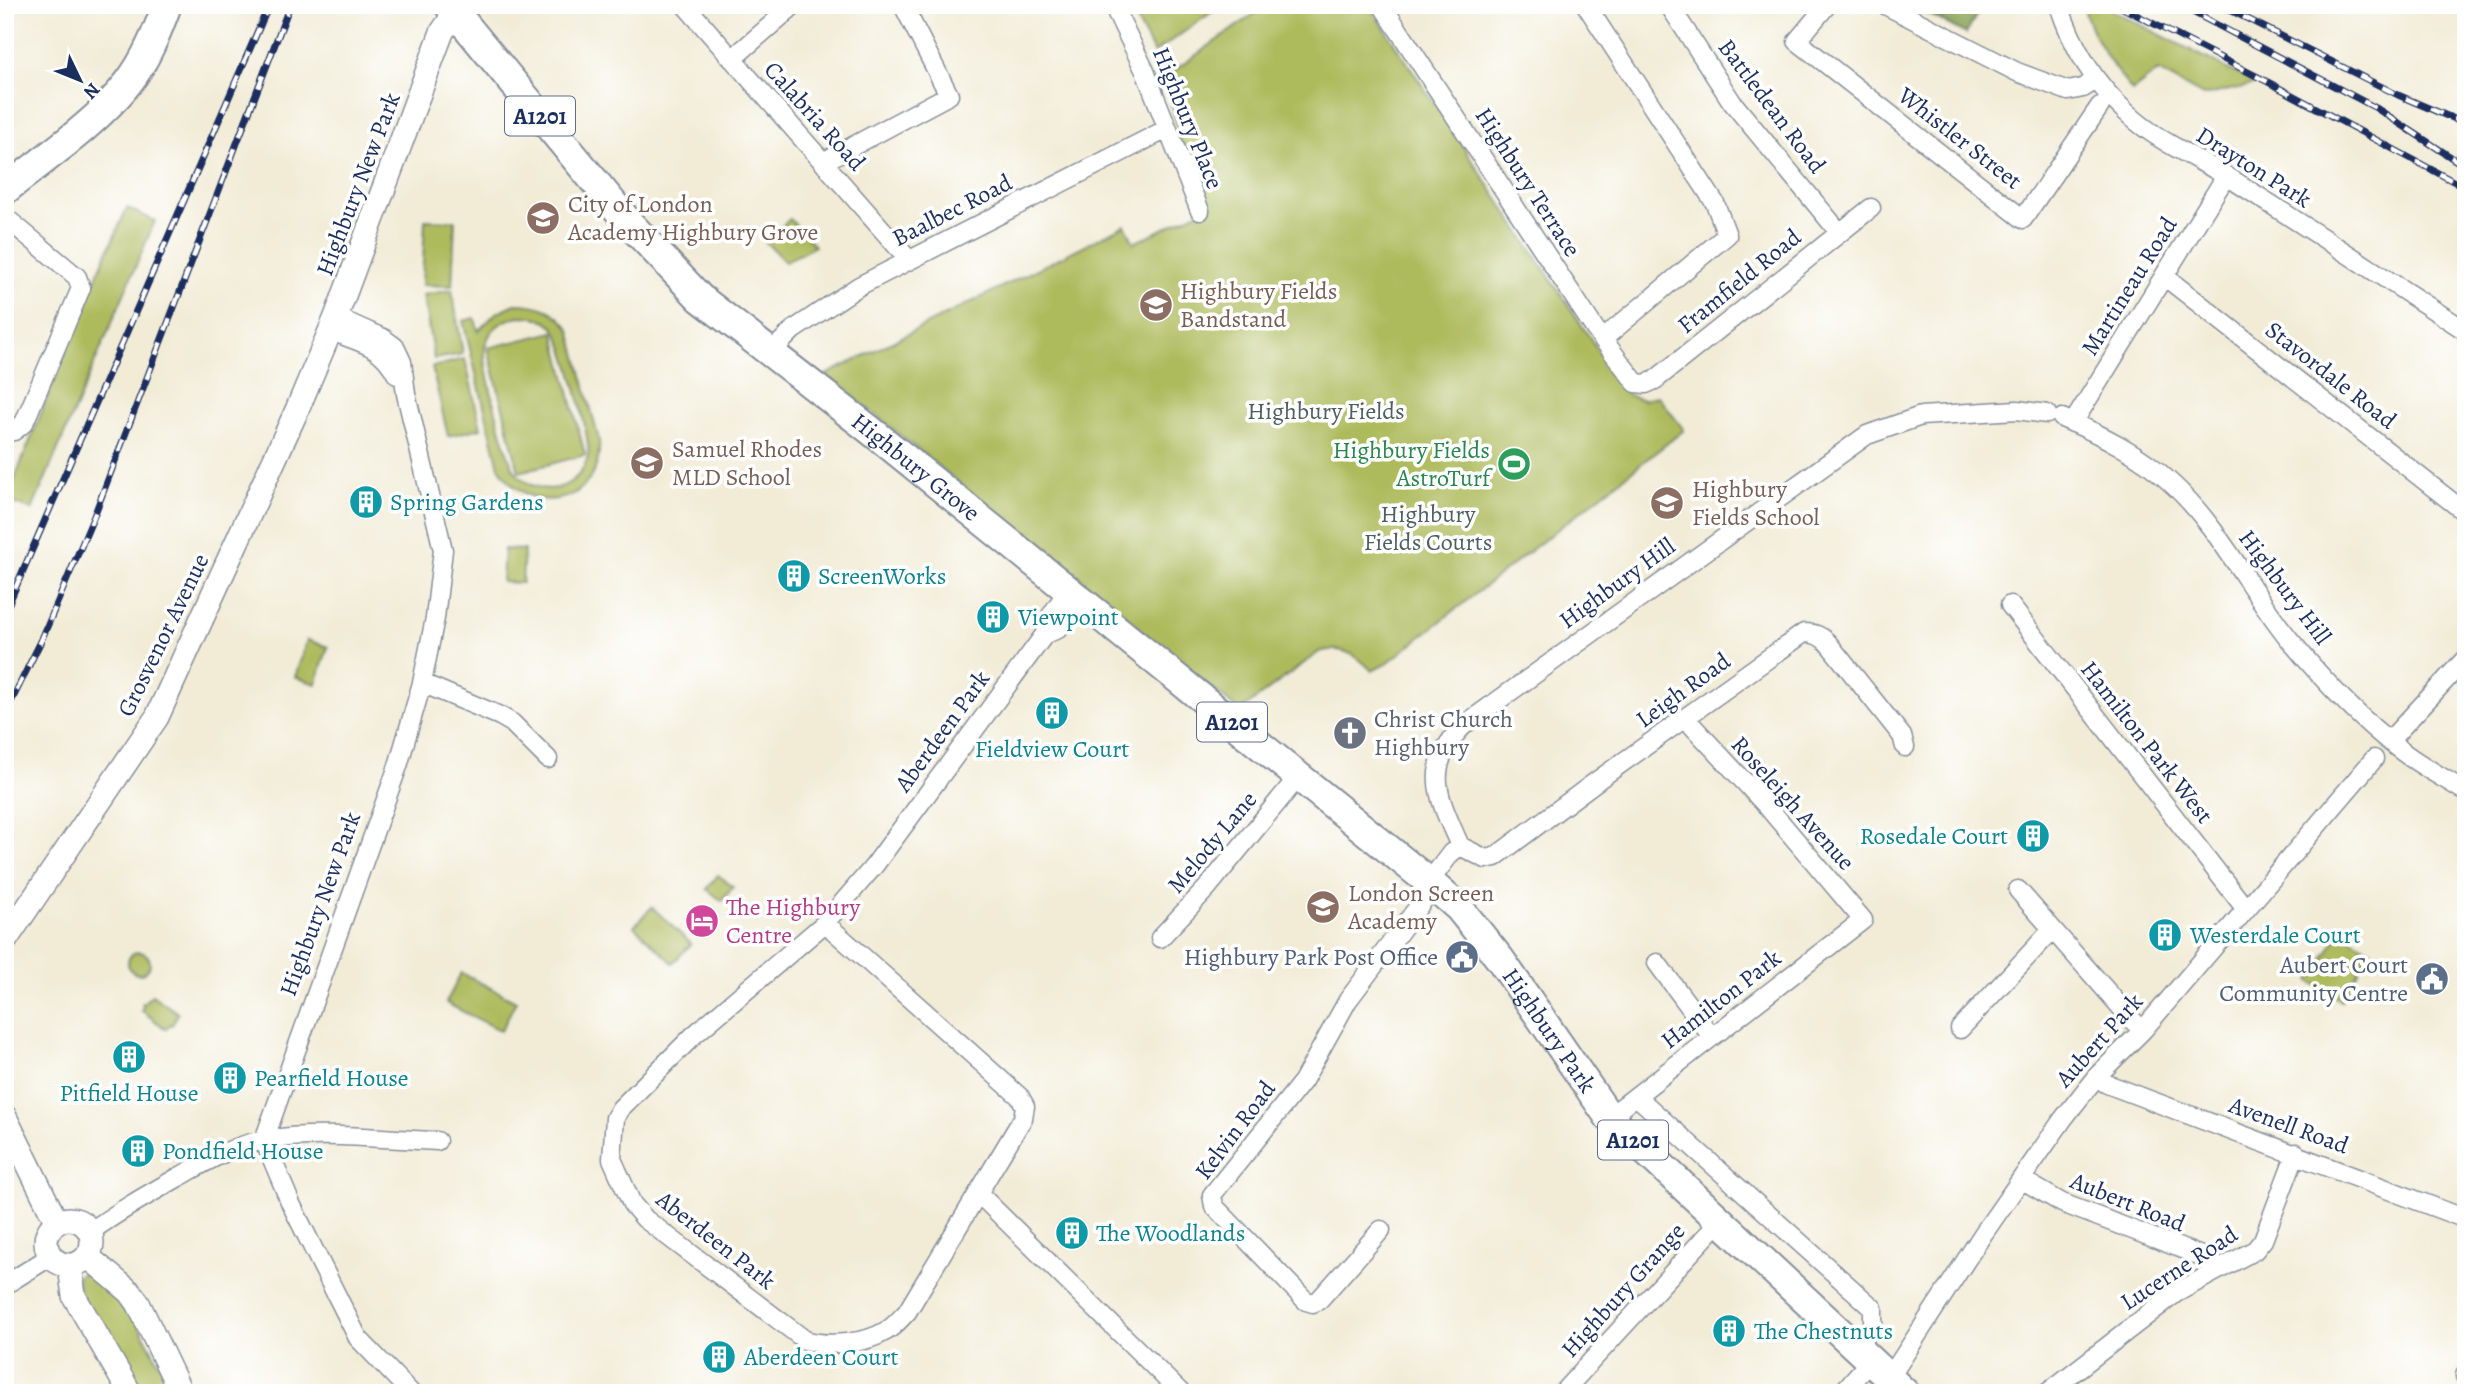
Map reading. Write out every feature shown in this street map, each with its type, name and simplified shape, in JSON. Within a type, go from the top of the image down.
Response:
[{"type":"main road","points":[[5,190],[107,107],[129,82],[144,60],[167,5]]},
{"type":"main road","name":"Highbury Grove","points":[[457,16],[576,161],[687,286],[869,429],[1432,884]]},
{"type":"main road","name":"Highbury Park","points":[[1432,884],[1466,916],[1500,959],[1609,1117],[1881,1369]]},
{"type":"street","name":"Calabria Road","points":[[685,5],[909,260]]},
{"type":"street","points":[[732,60],[794,5]]},
{"type":"street","points":[[823,162],[949,95],[903,5]]},
{"type":"street","name":"Highbury Place","points":[[1113,5],[1145,71],[1200,211]]},
{"type":"street","name":"Highbury Terrace","points":[[1382,5],[1515,209],[1636,383]]},
{"type":"street","points":[[1586,5],[1715,203],[1727,235],[1604,338]]},
{"type":"street","name":"Battledean Road","points":[[1669,5],[1732,102],[1839,232]]},
{"type":"street","name":"Whistler Street","points":[[1827,5],[1797,41],[2023,219],[2100,106]]},
{"type":"street","points":[[1885,5],[2017,72],[2068,90],[2083,88],[2096,80]]},
{"type":"street","name":"Drayton Park","points":[[2059,5],[2070,36],[2096,80],[2119,106],[2142,126],[2226,176],[2466,331]]},
{"type":"street","name":"Highbury New Park","points":[[264,1140],[396,770],[422,683],[435,618],[443,550],[406,394],[402,362],[395,347],[374,334],[333,324],[442,32],[457,16]]},
{"type":"street","name":"Baalbec Road","points":[[771,352],[813,316],[859,286],[1167,129]]},
{"type":"street","name":"Martineau Road","points":[[2060,418],[2164,276],[2226,176]]},
{"type":"street","name":"Framfield Road","points":[[1636,383],[1646,384],[1655,380],[1871,208]]},
{"type":"street","points":[[5,217],[77,277],[81,284],[80,292],[24,423],[9,430]]},
{"type":"street","name":"Stavordale Road","points":[[2164,276],[2466,513]]},
{"type":"street","name":"Grosvenor Avenue","points":[[5,941],[157,717],[298,410],[333,324]]},
{"type":"street","name":"Highbury Hill","points":[[1460,846],[1439,797],[1438,768],[1453,737],[1474,718],[1867,435],[1921,416],[2017,410],[2060,418],[2128,451],[2172,483],[2202,516],[2251,589],[2291,640],[2346,702],[2389,741],[2466,792]]},
{"type":"street","name":"Aberdeen Park","points":[[825,923],[1020,1097],[1025,1106],[1023,1118],[907,1312],[886,1331],[864,1339],[816,1343],[805,1340],[645,1219],[632,1204],[612,1159],[615,1118],[638,1089],[694,1035],[825,923],[874,866],[1045,634],[1058,629],[1075,596]]},
{"type":"street","name":"Hamilton Park West","points":[[2010,606],[2245,908]]},
{"type":"street","name":"Leigh Road","points":[[1460,846],[1486,859],[1495,857],[1804,633],[1813,633],[1828,643],[1902,736],[1905,747]]},
{"type":"street","points":[[2389,741],[2466,659]]},
{"type":"street","points":[[422,683],[512,723],[548,759]]},
{"type":"street","name":"Roseleigh Avenue","points":[[1685,719],[1766,805],[1863,920]]},
{"type":"street","name":"Aubert Park","points":[[1881,1369],[2096,1077],[2143,1030],[2374,759]]},
{"type":"street","name":"Melody Lane","points":[[1160,938],[1207,888],[1299,776]]},
{"type":"street","points":[[1432,884],[1451,853],[1460,846]]},
{"type":"street","name":"Kelvin Road","points":[[1381,1230],[1319,1300],[1313,1303],[1306,1301],[1214,1206],[1212,1195],[1303,1081],[1348,1000],[1432,884]]},
{"type":"street","points":[[2018,890],[2143,1030]]},
{"type":"street","name":"Hamilton Park","points":[[1609,1117],[1863,920]]},
{"type":"street","points":[[1961,1029],[2052,930]]},
{"type":"street","points":[[1657,963],[1712,1037]]},
{"type":"street","name":"Avenell Road","points":[[2096,1077],[2107,1084],[2466,1219]]},
{"type":"street","name":"Highbury Park","points":[[1636,1096],[1873,1308],[1873,1327],[1881,1369]]},
{"type":"street","points":[[5,1117],[57,1223]]},
{"type":"street","points":[[90,1232],[137,1200],[209,1161],[239,1147],[264,1140],[324,1136],[437,1141]]},
{"type":"street","points":[[264,1140],[291,1204],[358,1338],[411,1393]]},
{"type":"street","name":"Lucerne Road","points":[[2047,1393],[2176,1293],[2255,1250],[2263,1240],[2296,1153]]},
{"type":"street","name":"Aubert Road","points":[[2021,1180],[2062,1203],[2201,1256],[2213,1265],[2216,1271]]},
{"type":"street","points":[[979,1194],[1181,1393]]},
{"type":"street","points":[[5,1285],[69,1259],[92,1241],[90,1232],[82,1223],[67,1219],[52,1226],[46,1239],[46,1247],[69,1259],[130,1292],[181,1393]]},
{"type":"street","name":"Highbury Grange","points":[[1562,1393],[1720,1221]]},
{"type":"street","points":[[69,1259],[76,1301],[130,1393]]},
{"type":"street","points":[[1842,1393],[1881,1369]]},
{"type":"green space","points":[[1129,5],[1222,5],[1154,53]]},
{"type":"green space","name":"Highbury Fields","points":[[1267,5],[1369,5],[1628,395],[1644,400],[1658,396],[1684,430],[1386,664],[1372,671],[1361,660],[1348,653],[1335,650],[1319,652],[1240,711],[826,375],[1125,225],[1134,243],[1206,208],[1178,135],[1165,77]]},
{"type":"green space","points":[[1912,5],[1982,5],[1966,34]]},
{"type":"green space","points":[[2083,5],[2102,5],[2257,84],[2203,96],[2158,71],[2132,91],[2097,40]]},
{"type":"green space","points":[[127,208],[155,221],[32,510],[6,500]]},
{"type":"green space","points":[[790,219],[815,246],[785,262],[765,241]]},
{"type":"green space","points":[[425,220],[455,221],[452,286],[422,285]]},
{"type":"green space","points":[[452,290],[463,354],[434,359],[423,295]]},
{"type":"green space","points":[[515,304],[532,305],[553,313],[570,330],[599,440],[597,462],[590,479],[578,491],[562,498],[546,500],[528,495],[512,484],[499,467],[463,321],[475,318],[478,331],[496,313]],"holes":[[[519,316],[537,318],[553,327],[564,350],[581,410],[588,455],[584,466],[573,480],[557,488],[533,486],[515,471],[502,434],[489,380],[485,352],[489,336],[502,323]]]},
{"type":"green space","points":[[554,332],[585,455],[519,472],[488,348]]},
{"type":"green space","points":[[465,359],[481,428],[448,436],[432,367]]},
{"type":"green space","points":[[504,549],[524,550],[522,583],[502,582]]},
{"type":"green space","points":[[307,640],[328,647],[316,684],[295,677]]},
{"type":"green space","points":[[718,875],[733,887],[722,901],[707,889]]},
{"type":"green space","points":[[652,907],[691,944],[673,963],[634,926]]},
{"type":"green space","points":[[2340,932],[2371,950],[2341,1000],[2310,981]]},
{"type":"green space","points":[[139,952],[147,955],[150,963],[147,971],[139,974],[131,971],[128,963],[131,955]]},
{"type":"green space","points":[[461,973],[516,1001],[501,1031],[446,1003]]},
{"type":"green space","points":[[152,995],[178,1013],[172,1025],[166,1029],[141,1010],[144,1006],[142,1004]]},
{"type":"green space","points":[[91,1268],[117,1285],[175,1393],[136,1393],[81,1300],[77,1276]]},
{"type":"railway","points":[[5,612],[269,5]]},
{"type":"railway","points":[[5,714],[41,641],[94,516],[290,5]]},
{"type":"railway","points":[[2117,5],[2466,188]]},
{"type":"railway","points":[[2179,5],[2376,108],[2466,167]]},
{"type":"railway","points":[[2220,5],[2398,95],[2466,124]]},
{"type":"place","name":"City of London Academy Highbury Grove","points":[[543,218]]},
{"type":"place","name":"Highbury Fields Bandstand","points":[[1156,305]]},
{"type":"place","name":"Samuel Rhodes MLD School","points":[[647,463]]},
{"type":"place","name":"Highbury Fields AstroTurf","points":[[1514,464]]},
{"type":"place","name":"Spring Gardens","points":[[366,502]]},
{"type":"place","name":"Highbury Fields School","points":[[1667,503]]},
{"type":"place","name":"ScreenWorks","points":[[794,576]]},
{"type":"place","name":"Viewpoint","points":[[993,617]]},
{"type":"place","name":"Fieldview Court","points":[[1052,713]]},
{"type":"place","name":"Christ Church Highbury","points":[[1350,733]]},
{"type":"place","name":"Rosedale Court","points":[[2033,836]]},
{"type":"place","name":"London Screen Academy","points":[[1323,907]]},
{"type":"place","name":"The Highbury Centre","points":[[702,921]]},
{"type":"place","name":"Westerdale Court","points":[[2165,935]]},
{"type":"place","name":"Highbury Park Post Office","points":[[1462,957]]},
{"type":"place","name":"Aubert Court Community Centre","points":[[2432,979]]},
{"type":"place","name":"Pitfield House","points":[[129,1057]]},
{"type":"place","name":"Pearfield House","points":[[230,1078]]},
{"type":"place","name":"Pondfield House","points":[[138,1151]]},
{"type":"place","name":"The Woodlands","points":[[1072,1233]]},
{"type":"place","name":"The Chestnuts","points":[[1729,1331]]},
{"type":"place","name":"Aberdeen Court","points":[[719,1357]]},
{"type":"park label","name":"Highbury Fields Courts","points":[[1428,528]]}]
